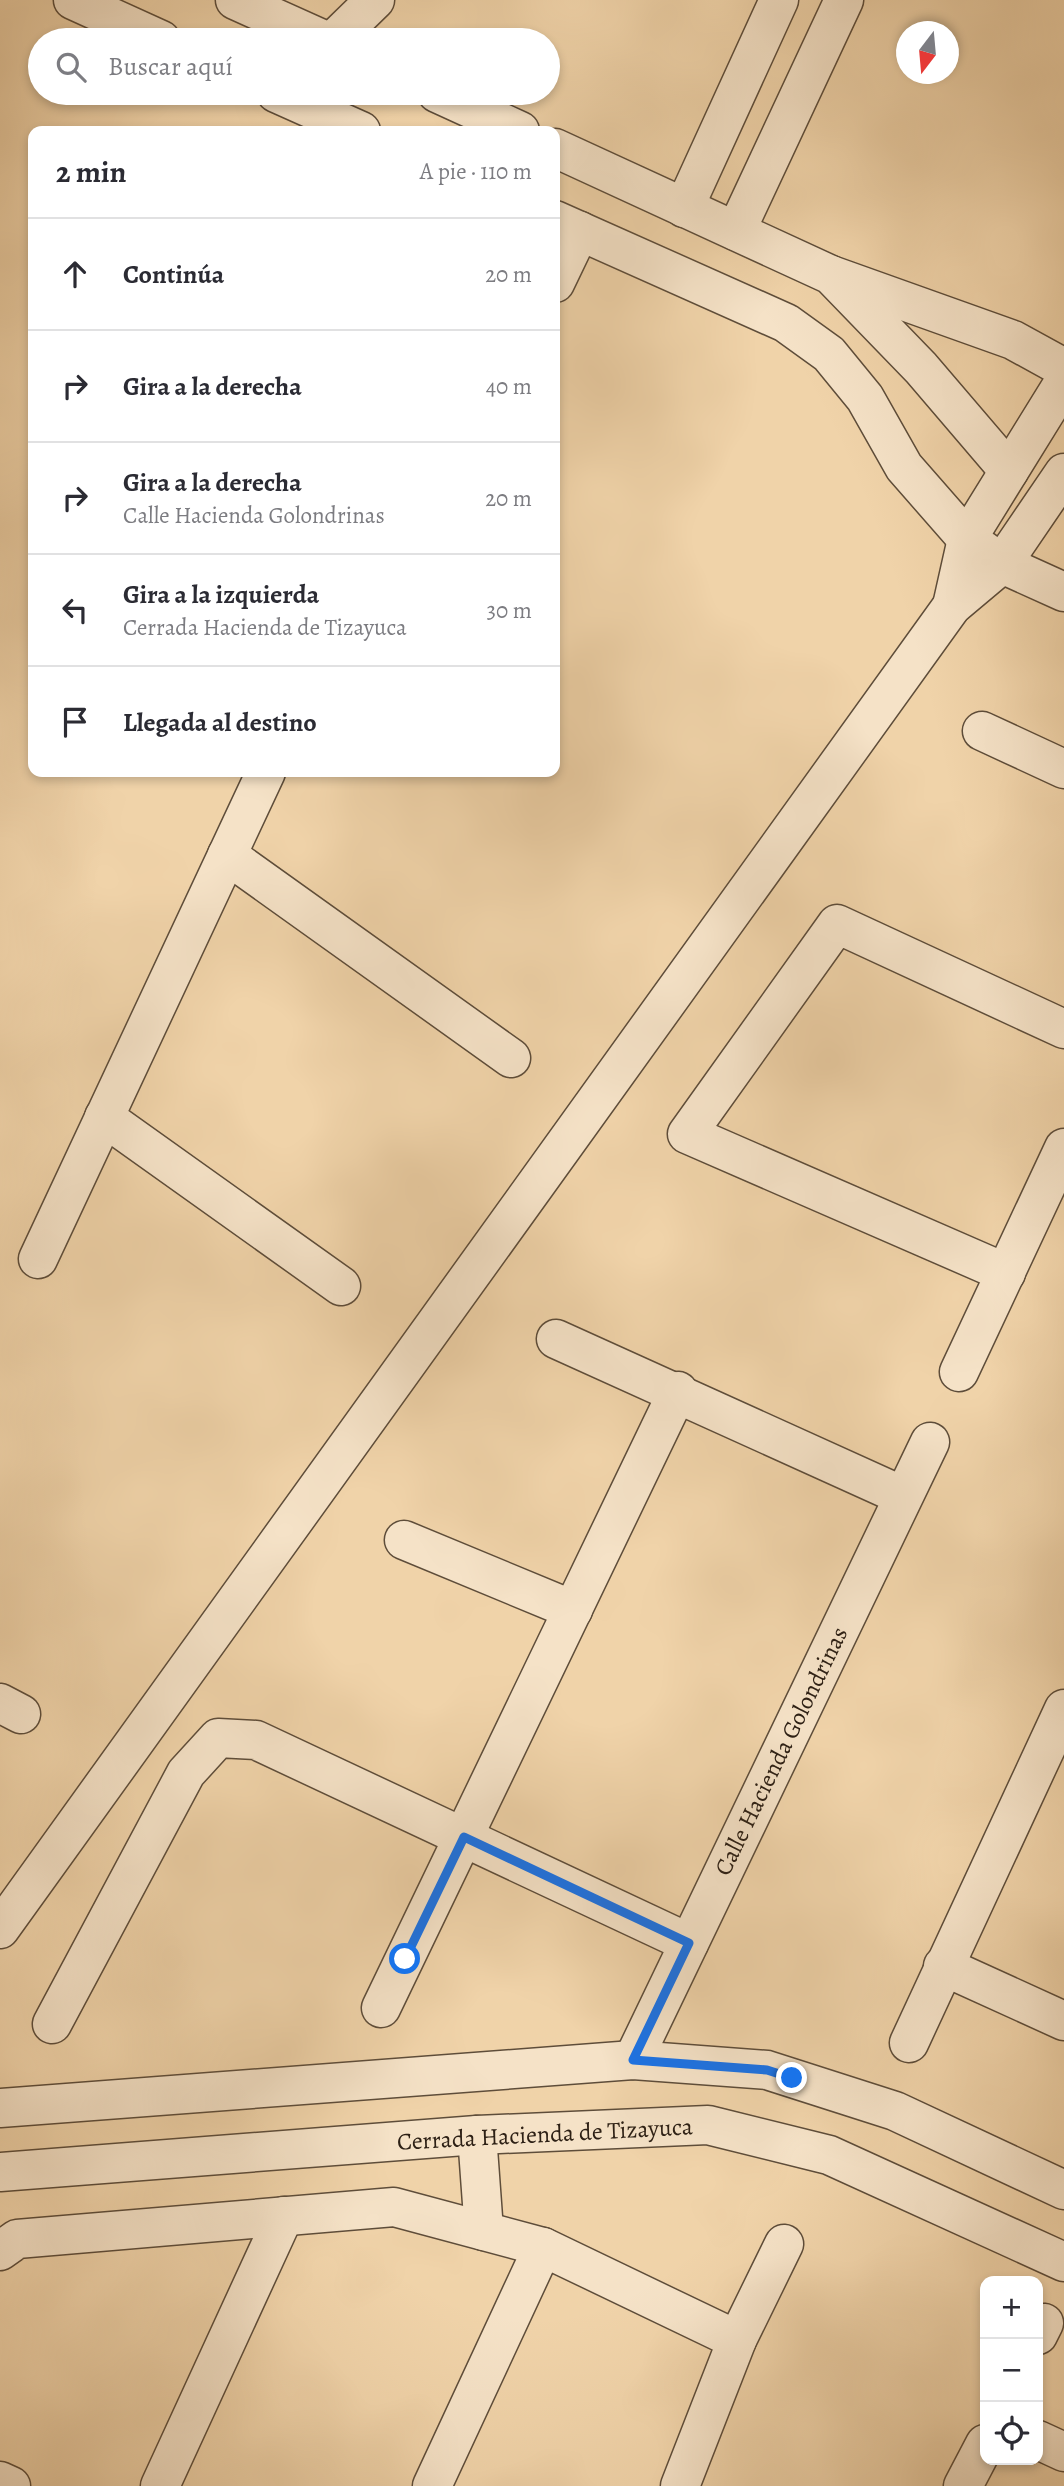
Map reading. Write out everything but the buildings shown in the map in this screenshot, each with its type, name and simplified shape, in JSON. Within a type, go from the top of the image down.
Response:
[{"type":"street","points":[[73,0],[135,28]]},
{"type":"street","points":[[235,0],[297,28]]},
{"type":"street","points":[[346,28],[375,0]]},
{"type":"street","points":[[684,208],[779,0]]},
{"type":"street","points":[[736,232],[844,0]]},
{"type":"street","points":[[303,105],[350,126]]},
{"type":"street","points":[[463,105],[509,126]]},
{"type":"street","points":[[560,150],[831,275],[1013,340],[1064,368]]},
{"type":"street","points":[[560,259],[567,225],[786,323],[829,354],[864,398],[905,467],[967,539],[1002,564],[1064,592]]},
{"type":"street","points":[[0,1929],[952,606],[1002,564],[1059,490],[1009,471],[921,368],[831,275]]},
{"type":"street","points":[[952,606],[967,539],[1064,382]]},
{"type":"street","points":[[982,730],[1064,769]]},
{"type":"street","points":[[37,1259],[264,777]]},
{"type":"street","points":[[226,855],[511,1058]]},
{"type":"street","points":[[1006,1273],[687,1134],[837,924],[1064,1029]]},
{"type":"street","points":[[104,1117],[341,1286]]},
{"type":"street","points":[[959,1372],[1006,1273],[1055,1191],[1064,1148]]},
{"type":"street","points":[[556,1339],[678,1391],[903,1496]]},
{"type":"street","points":[[381,2008],[678,1391]]},
{"type":"street","name":"Calle Hacienda Golondrinas","points":[[633,2060],[930,1442]]},
{"type":"street","points":[[404,1540],[573,1610]]},
{"type":"street","points":[[909,2043],[1064,1709]]},
{"type":"street","points":[[52,2024],[186,1773],[219,1738],[256,1740],[689,1943]]},
{"type":"street","points":[[943,1966],[1064,2021]]},
{"type":"street","points":[[0,2108],[633,2060],[767,2070],[895,2111],[1064,2190]]},
{"type":"street","name":"Cerrada Hacienda de Tizayuca","points":[[0,2172],[477,2135],[708,2125],[829,2155],[1064,2262]]},
{"type":"street","points":[[477,2135],[484,2231]]},
{"type":"street","points":[[0,2251],[17,2239],[394,2207],[543,2247],[737,2340]]},
{"type":"street","points":[[160,2486],[284,2216]]},
{"type":"street","points":[[680,2486],[737,2340],[784,2245]]},
{"type":"street","points":[[432,2486],[543,2247]]},
{"type":"street","points":[[1043,2442],[1064,2452]]},
{"type":"street","points":[[963,2486],[980,2454]]},
{"type":"street","points":[[0,2481],[11,2486]]},
{"type":"route","points":[[405,1959],[464,1837],[689,1943],[633,2060],[767,2070],[792,2078]]}]
